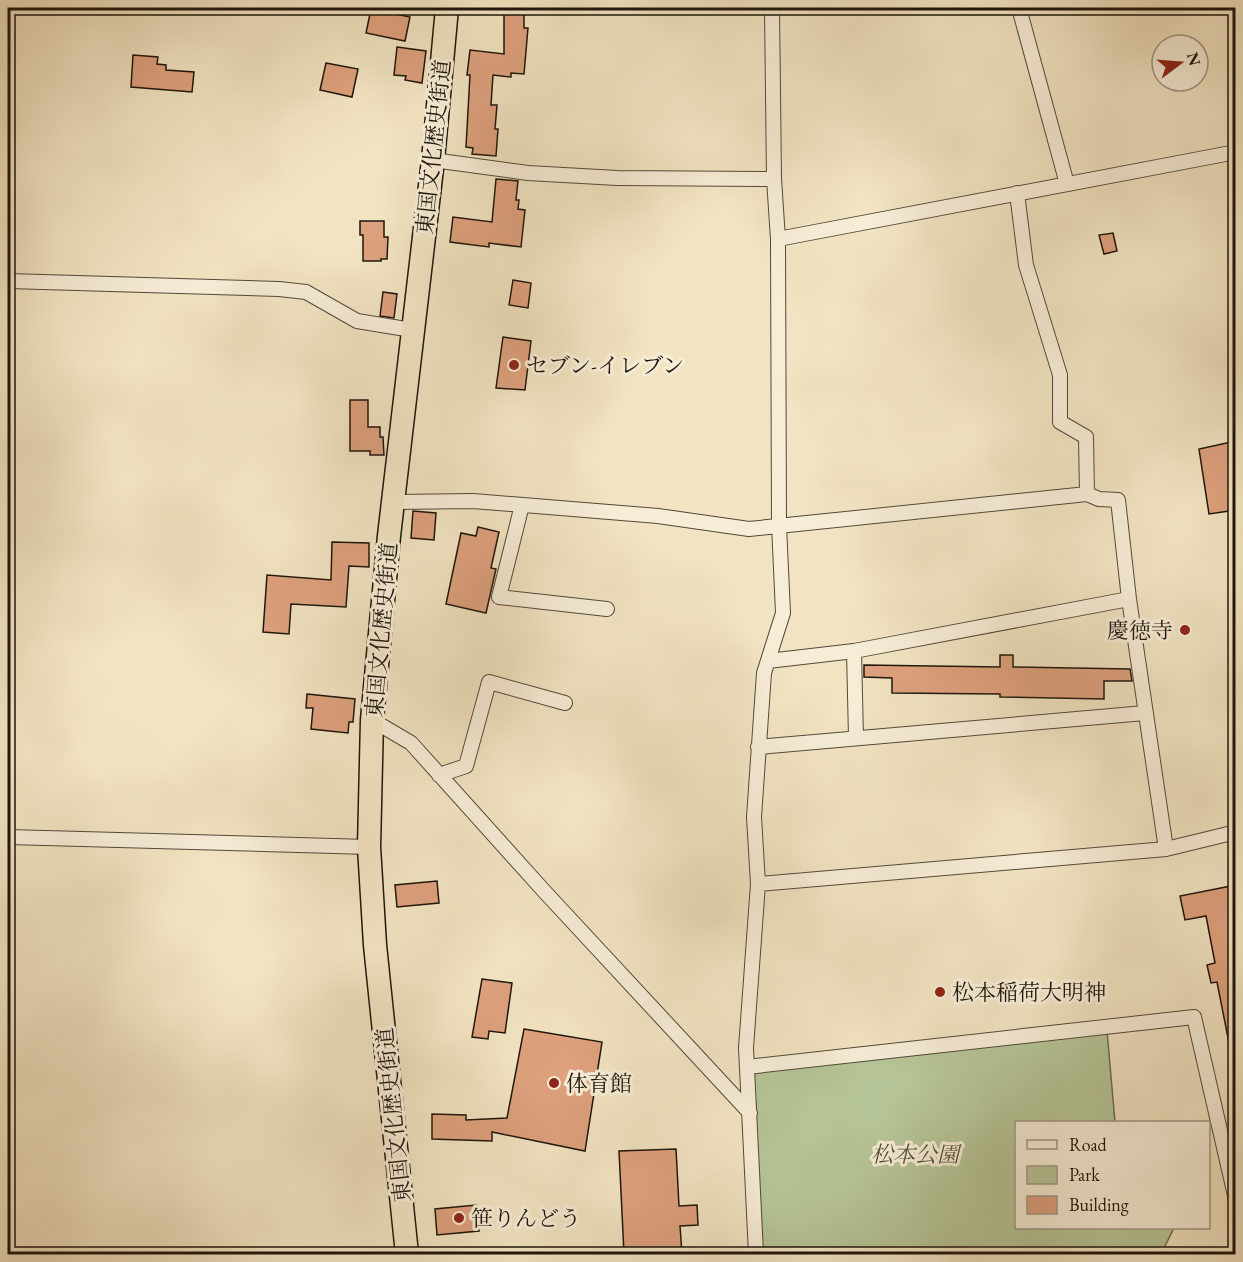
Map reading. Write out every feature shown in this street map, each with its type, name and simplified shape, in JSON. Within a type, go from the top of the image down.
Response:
[{"type":"highway","name":"東国文化歴史街道","points":[[407,1254],[375,945],[369,847],[372,720],[389,536],[433,160],[447,8]]},
{"type":"street","points":[[756,1254],[746,1048],[759,884],[754,817],[764,673],[783,613],[779,525],[778,238],[774,179],[772,8]]},
{"type":"street","points":[[1019,8],[1067,184]]},
{"type":"street","points":[[778,238],[1236,152]]},
{"type":"street","points":[[433,160],[528,173],[616,178],[774,179]]},
{"type":"street","points":[[1017,193],[1026,265],[1060,375],[1060,422],[1086,437],[1087,494]]},
{"type":"street","points":[[8,281],[279,289],[306,292],[357,321],[412,330]]},
{"type":"street","points":[[394,502],[472,501],[658,516],[748,529],[1087,494],[1099,499],[1118,500],[1129,600],[1166,849]]},
{"type":"street","points":[[522,505],[499,597],[607,609]]},
{"type":"street","points":[[768,661],[854,651],[1129,600]]},
{"type":"street","points":[[854,651],[856,738]]},
{"type":"street","points":[[440,775],[466,766],[489,682],[565,703]]},
{"type":"street","points":[[758,747],[1145,713]]},
{"type":"street","points":[[372,720],[411,743],[544,891],[750,1113]]},
{"type":"street","points":[[759,884],[1166,849],[1236,832]]},
{"type":"street","points":[[8,837],[369,847]]},
{"type":"street","points":[[747,1067],[1194,1017],[1236,1200]]},
{"type":"green space","name":"松本公園","points":[[1107,1031],[1115,1121],[1015,1121],[1015,1229],[1174,1229],[1161,1254],[756,1254],[747,1072]]},
{"type":"building","points":[[504,8],[524,8],[524,28],[528,28],[524,74],[511,73],[511,77],[493,75],[491,105],[497,105],[496,156],[472,154],[473,148],[466,147],[470,75],[467,75],[470,50],[504,54]]},
{"type":"building","points":[[371,9],[410,17],[405,41],[366,33]]},
{"type":"building","points":[[397,47],[426,51],[422,83],[405,80],[406,76],[394,75]]},
{"type":"building","points":[[133,55],[158,57],[157,64],[166,65],[166,70],[194,72],[192,92],[131,87]]},
{"type":"building","points":[[326,63],[358,69],[352,97],[320,90]]},
{"type":"building","points":[[496,179],[518,181],[516,200],[519,200],[518,209],[525,210],[521,247],[489,243],[489,247],[450,242],[453,217],[492,222]]},
{"type":"building","points":[[360,221],[384,221],[384,237],[388,237],[387,259],[363,261],[363,235],[360,235]]},
{"type":"building","points":[[1113,233],[1117,251],[1104,254],[1099,235]]},
{"type":"building","points":[[513,280],[531,283],[528,308],[509,305]]},
{"type":"building","points":[[383,292],[397,294],[394,318],[380,316]]},
{"type":"building","points":[[503,337],[531,341],[525,390],[496,388]]},
{"type":"building","points":[[350,400],[368,400],[368,427],[380,427],[384,455],[370,455],[370,451],[350,451]]},
{"type":"building","points":[[1236,441],[1236,510],[1209,514],[1199,449]]},
{"type":"building","points":[[413,511],[436,513],[434,540],[411,538]]},
{"type":"building","points":[[478,527],[499,532],[491,568],[496,569],[486,613],[446,604],[461,533],[476,536]]},
{"type":"building","points":[[332,542],[369,543],[369,567],[349,566],[346,607],[291,604],[289,634],[263,632],[267,575],[331,580]]},
{"type":"building","points":[[1000,655],[1013,655],[1013,667],[1130,669],[1132,681],[1104,681],[1104,699],[1000,697],[1000,694],[892,693],[892,678],[864,677],[864,665],[1000,667]]},
{"type":"building","points":[[307,694],[355,699],[353,722],[349,722],[348,733],[311,729],[313,708],[306,708]]},
{"type":"building","points":[[437,881],[439,903],[397,907],[395,885]]},
{"type":"building","points":[[1236,885],[1236,1042],[1229,1043],[1217,982],[1211,983],[1207,965],[1215,963],[1206,916],[1185,920],[1180,896]]},
{"type":"building","points":[[482,979],[512,983],[505,1033],[489,1031],[488,1039],[472,1037]]},
{"type":"building","name":"体育館","points":[[524,1029],[602,1042],[585,1151],[492,1132],[492,1141],[432,1139],[432,1114],[466,1115],[466,1120],[507,1118]]},
{"type":"building","points":[[676,1149],[679,1206],[697,1205],[698,1225],[680,1226],[682,1254],[624,1254],[619,1151]]},
{"type":"building","points":[[476,1205],[479,1231],[437,1235],[435,1209]]},
{"type":"place","name":"セブン-イレブン","points":[[514,365]]},
{"type":"place","name":"慶徳寺","points":[[1185,630]]},
{"type":"place","name":"松本稲荷大明神","points":[[940,992]]},
{"type":"place","name":"体育館","points":[[554,1083]]},
{"type":"place","name":"笹りんどう","points":[[459,1218]]}]
